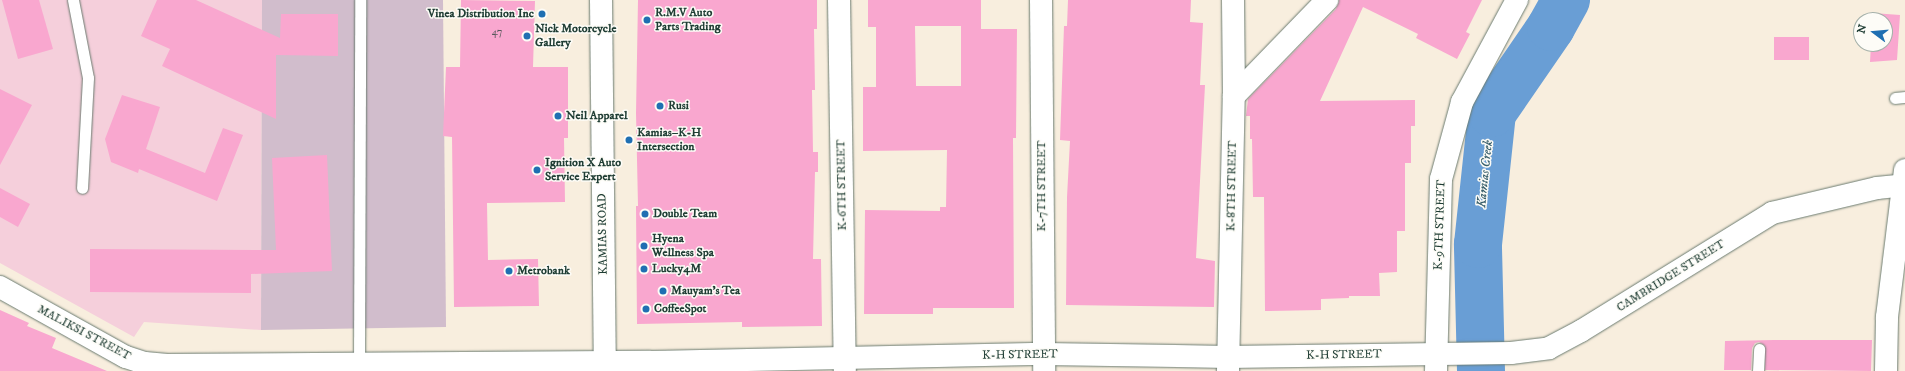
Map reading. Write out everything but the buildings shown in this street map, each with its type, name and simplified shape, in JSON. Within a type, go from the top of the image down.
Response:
[{"type":"street","name":"KAMIAS ROAD","points":[[601,0],[605,366]]},
{"type":"street","name":"K-6TH STREET","points":[[839,0],[844,364]]},
{"type":"street","name":"K-7TH STREET","points":[[1041,0],[1044,363]]},
{"type":"street","name":"K-8TH STREET","points":[[1228,364],[1234,96],[1234,0]]},
{"type":"street","points":[[1234,96],[1327,0]]},
{"type":"street","name":"K-9TH STREET","points":[[1442,360],[1441,179],[1462,102],[1517,0]]},
{"type":"street","points":[[1886,371],[1887,317],[1904,180]]},
{"type":"street","name":"CAMBRIDGE STREET","points":[[1442,360],[1549,348],[1581,331],[1772,213],[1878,188],[1904,180]]},
{"type":"street","name":"MALIKSI STREET","points":[[0,287],[126,364],[145,363],[167,365],[359,368],[605,366]]},
{"type":"street","name":"K-H STREET","points":[[605,366],[1044,363],[1228,364],[1442,360]]},
{"type":"lane","points":[[73,0],[88,78],[82,188]]},
{"type":"lane","points":[[359,368],[360,0]]},
{"type":"lane","points":[[1758,371],[1759,349]]},
{"type":"shaded area","points":[[0,0],[262,0],[261,330],[144,322],[134,337],[0,263]]},
{"type":"shaded area","points":[[262,0],[443,0],[446,327],[261,330]]},
{"type":"waterway","name":"Kamias Creek","points":[[1481,371],[1478,244],[1492,113],[1551,27],[1566,0]]},
{"type":"place","name":"Vinea Distribution Inc","points":[[542,14]]},
{"type":"place","name":"R.M.V Auto Parts Trading","points":[[647,20]]},
{"type":"place","name":"Nick Motorcycle Gallery","points":[[527,36]]},
{"type":"place","name":"Rusi","points":[[660,106]]},
{"type":"place","name":"Neil Apparel","points":[[558,116]]},
{"type":"place","name":"Kamias–K-H Intersection","points":[[629,140]]},
{"type":"place","name":"Ignition X Auto Service Expert","points":[[537,170]]},
{"type":"place","name":"Double Team","points":[[645,214]]},
{"type":"place","name":"Hyena Wellness Spa","points":[[644,246]]},
{"type":"place","name":"Lucky4M","points":[[644,269]]},
{"type":"place","name":"Metrobank","points":[[509,271]]},
{"type":"place","name":"Mauyam's Tea","points":[[663,291]]},
{"type":"place","name":"CoffeeSpot","points":[[646,309]]}]
